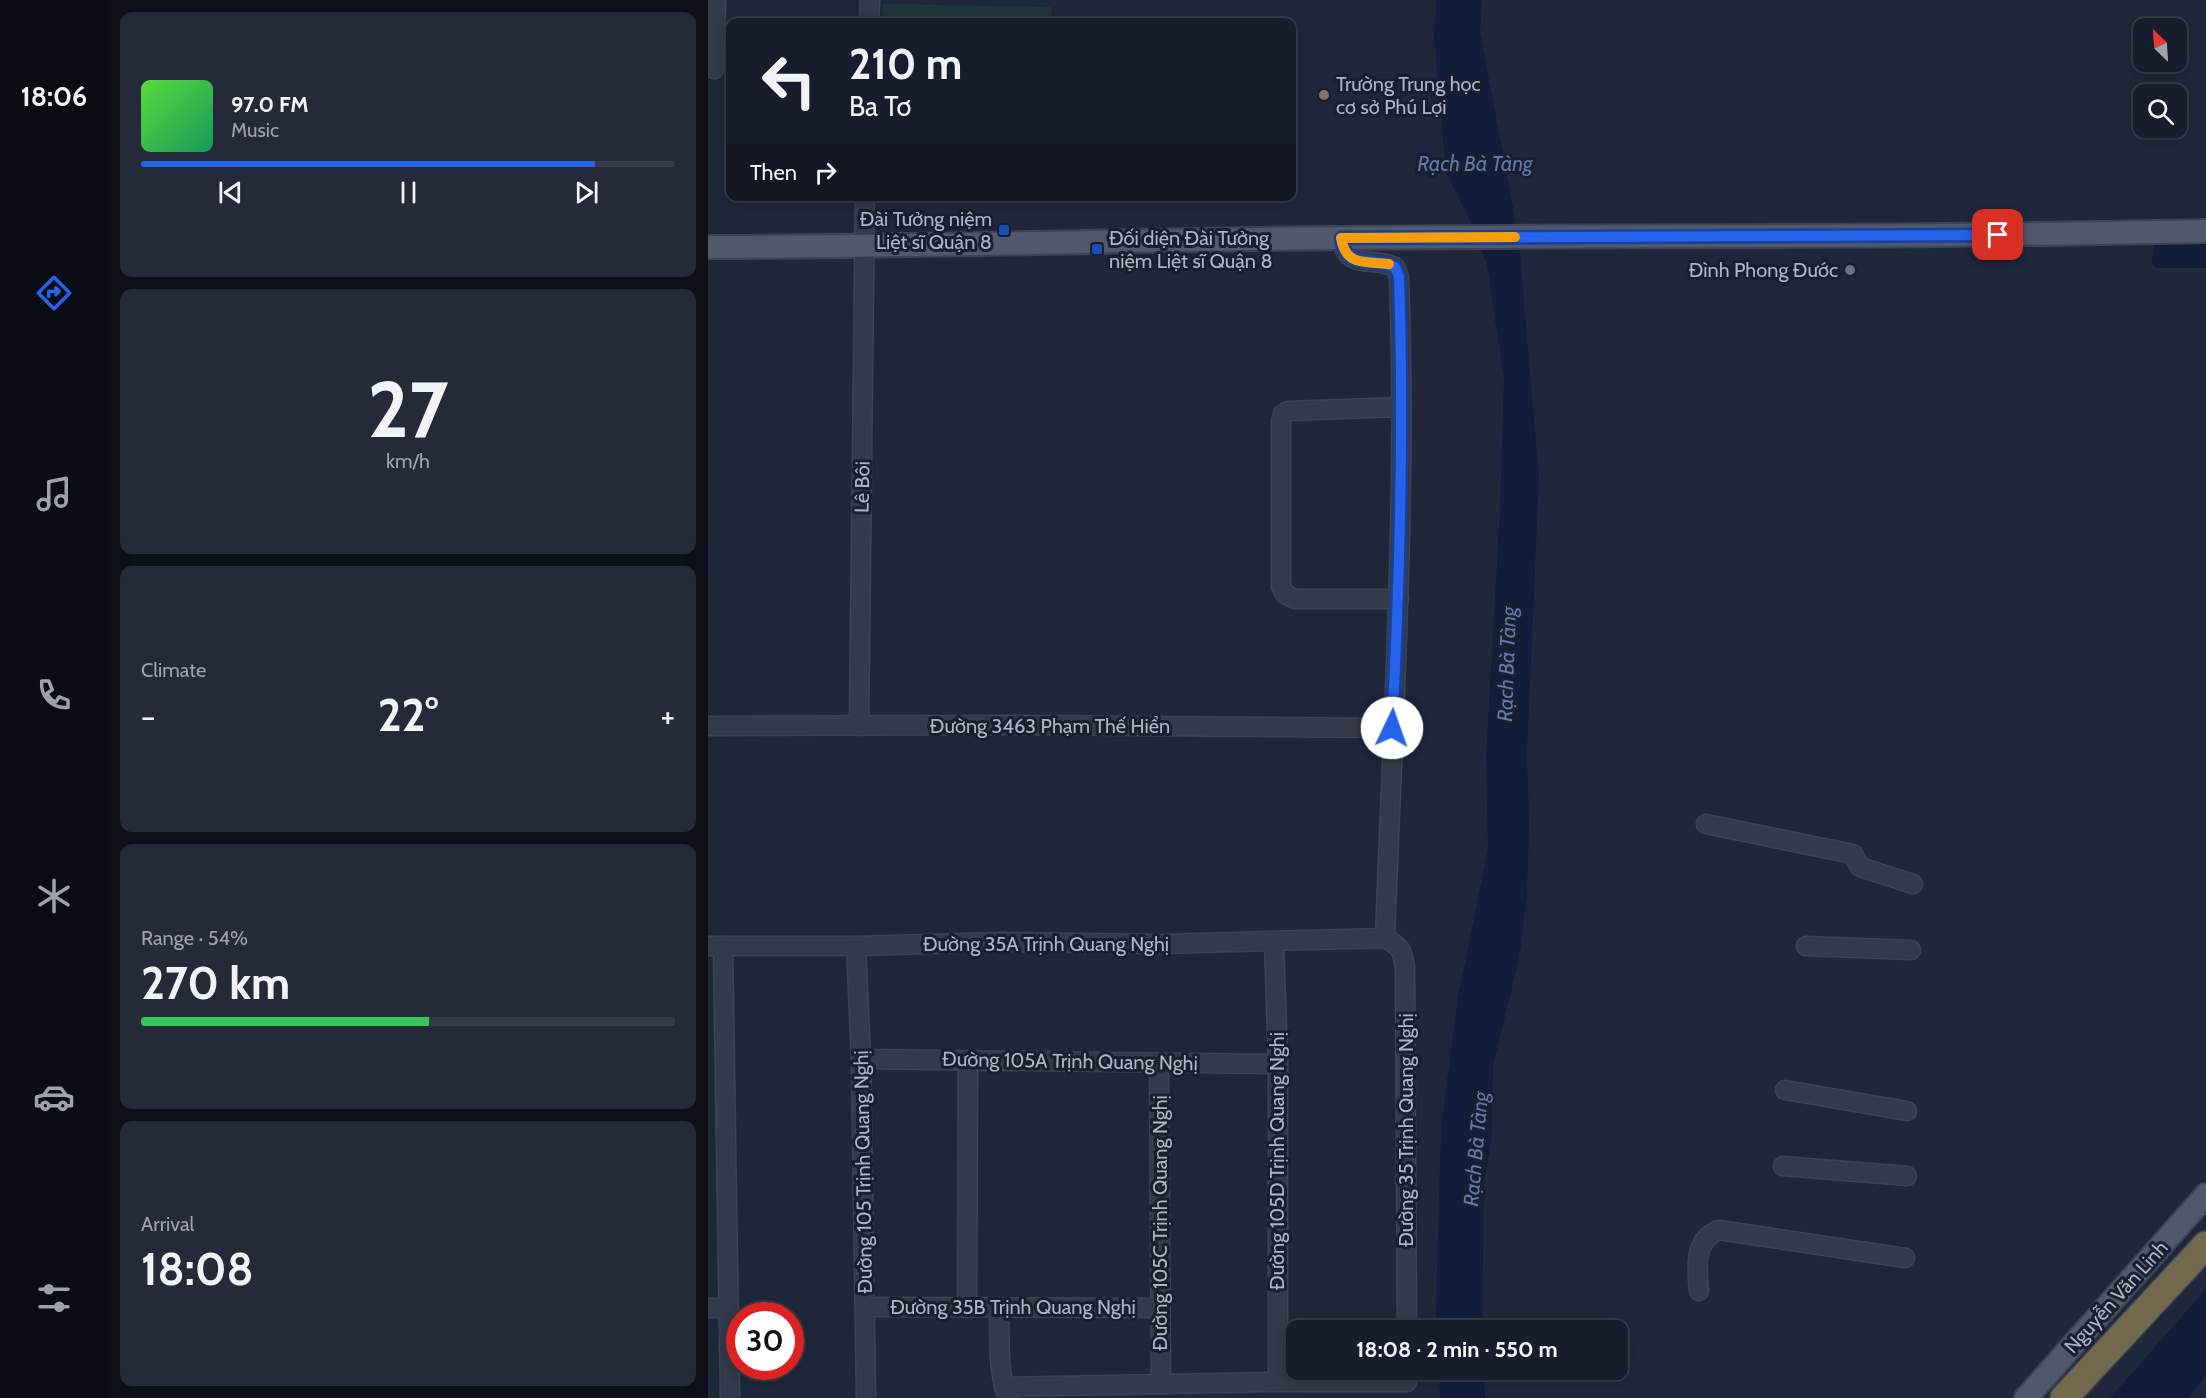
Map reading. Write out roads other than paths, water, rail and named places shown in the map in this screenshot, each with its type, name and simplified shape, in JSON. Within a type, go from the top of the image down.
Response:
[{"type":"highway","name":"Nguyễn Văn Linh","points":[[2064,1398],[2206,1245]]},
{"type":"main road","points":[[708,247],[864,247],[1341,238],[1933,236],[2206,231]]},
{"type":"main road","name":"Nguyễn Văn Linh","points":[[2026,1398],[2206,1195]]},
{"type":"street","points":[[716,0],[717,69]]},
{"type":"street","points":[[869,18],[870,0]]},
{"type":"street","name":"Lê Bôi","points":[[859,726],[865,201]]},
{"type":"street","points":[[1341,238],[1343,250],[1352,260],[1389,264],[1398,272],[1402,347],[1399,599],[1385,938]]},
{"type":"street","points":[[1399,599],[1295,599],[1285,594],[1281,586],[1281,421],[1283,414],[1288,411],[1400,407]]},
{"type":"street","name":"Đường 3463 Phạm Thế Hiển","points":[[708,726],[1119,725],[1392,728]]},
{"type":"street","points":[[1706,824],[1853,854],[1860,867],[1913,884]]},
{"type":"street","name":"Đường 35A Trịnh Quang Nghị","points":[[715,946],[856,946],[1001,942],[1162,944],[1385,938]]},
{"type":"street","name":"Đường 35 Trịnh Quang Nghị","points":[[1385,938],[1399,946],[1405,968],[1407,1320]]},
{"type":"street","name":"Đường 105D Trịnh Quang Nghị","points":[[1274,941],[1278,1064],[1278,1382]]},
{"type":"street","points":[[715,946],[716,1070],[728,1302]]},
{"type":"street","name":"Đường 105 Trịnh Quang Nghị","points":[[856,946],[861,1059],[867,1398]]},
{"type":"street","points":[[1806,946],[1911,950]]},
{"type":"street","name":"Đường 105A Trịnh Quang Nghị","points":[[861,1059],[1278,1064]]},
{"type":"street","points":[[967,1308],[968,1060]]},
{"type":"street","name":"Đường 105C Trịnh Quang Nghị","points":[[1159,1063],[1161,1384]]},
{"type":"street","points":[[1785,1090],[1907,1111]]},
{"type":"street","points":[[1783,1166],[1906,1176]]},
{"type":"street","points":[[1700,1291],[1699,1253],[1707,1236],[1719,1230],[1905,1258]]},
{"type":"street","name":"Đường 35B Trịnh Quang Nghị","points":[[866,1307],[1160,1308]]},
{"type":"street","points":[[708,1308],[726,1308]]},
{"type":"street","points":[[999,1308],[1000,1362],[1006,1393],[1161,1384],[1407,1383]]},
{"type":"street","points":[[730,1380],[730,1398]]},
{"type":"water","name":"Rạch Bà Tàng","points":[[1436,0],[1482,0],[1480,32],[1520,255],[1539,478],[1527,751],[1529,824],[1527,896],[1519,959],[1493,1065],[1492,1135],[1484,1183],[1482,1320],[1437,1320],[1436,1307],[1441,1127],[1458,997],[1488,848],[1486,757],[1500,510],[1504,379],[1487,265],[1469,218],[1446,172],[1434,37]]},
{"type":"water","points":[[2154,243],[2206,243],[2206,268],[2156,268],[2152,264]]},
{"type":"water","points":[[2206,1289],[2206,1376],[2188,1398],[2110,1398]]},
{"type":"water","points":[[1439,1380],[1484,1380],[1485,1398],[1440,1398]]},
{"type":"place","name":"Trường Trung học cơ sở Phú Lợi","points":[[1324,95]]},
{"type":"place","name":"Đài Tưởng niệm Liệt sĩ Quận 8","points":[[1004,230]]},
{"type":"place","name":"Đối diện Đài Tưởng niệm Liệt sĩ Quận 8","points":[[1097,249]]},
{"type":"place","name":"Đình Phong Đước","points":[[1850,270]]}]
